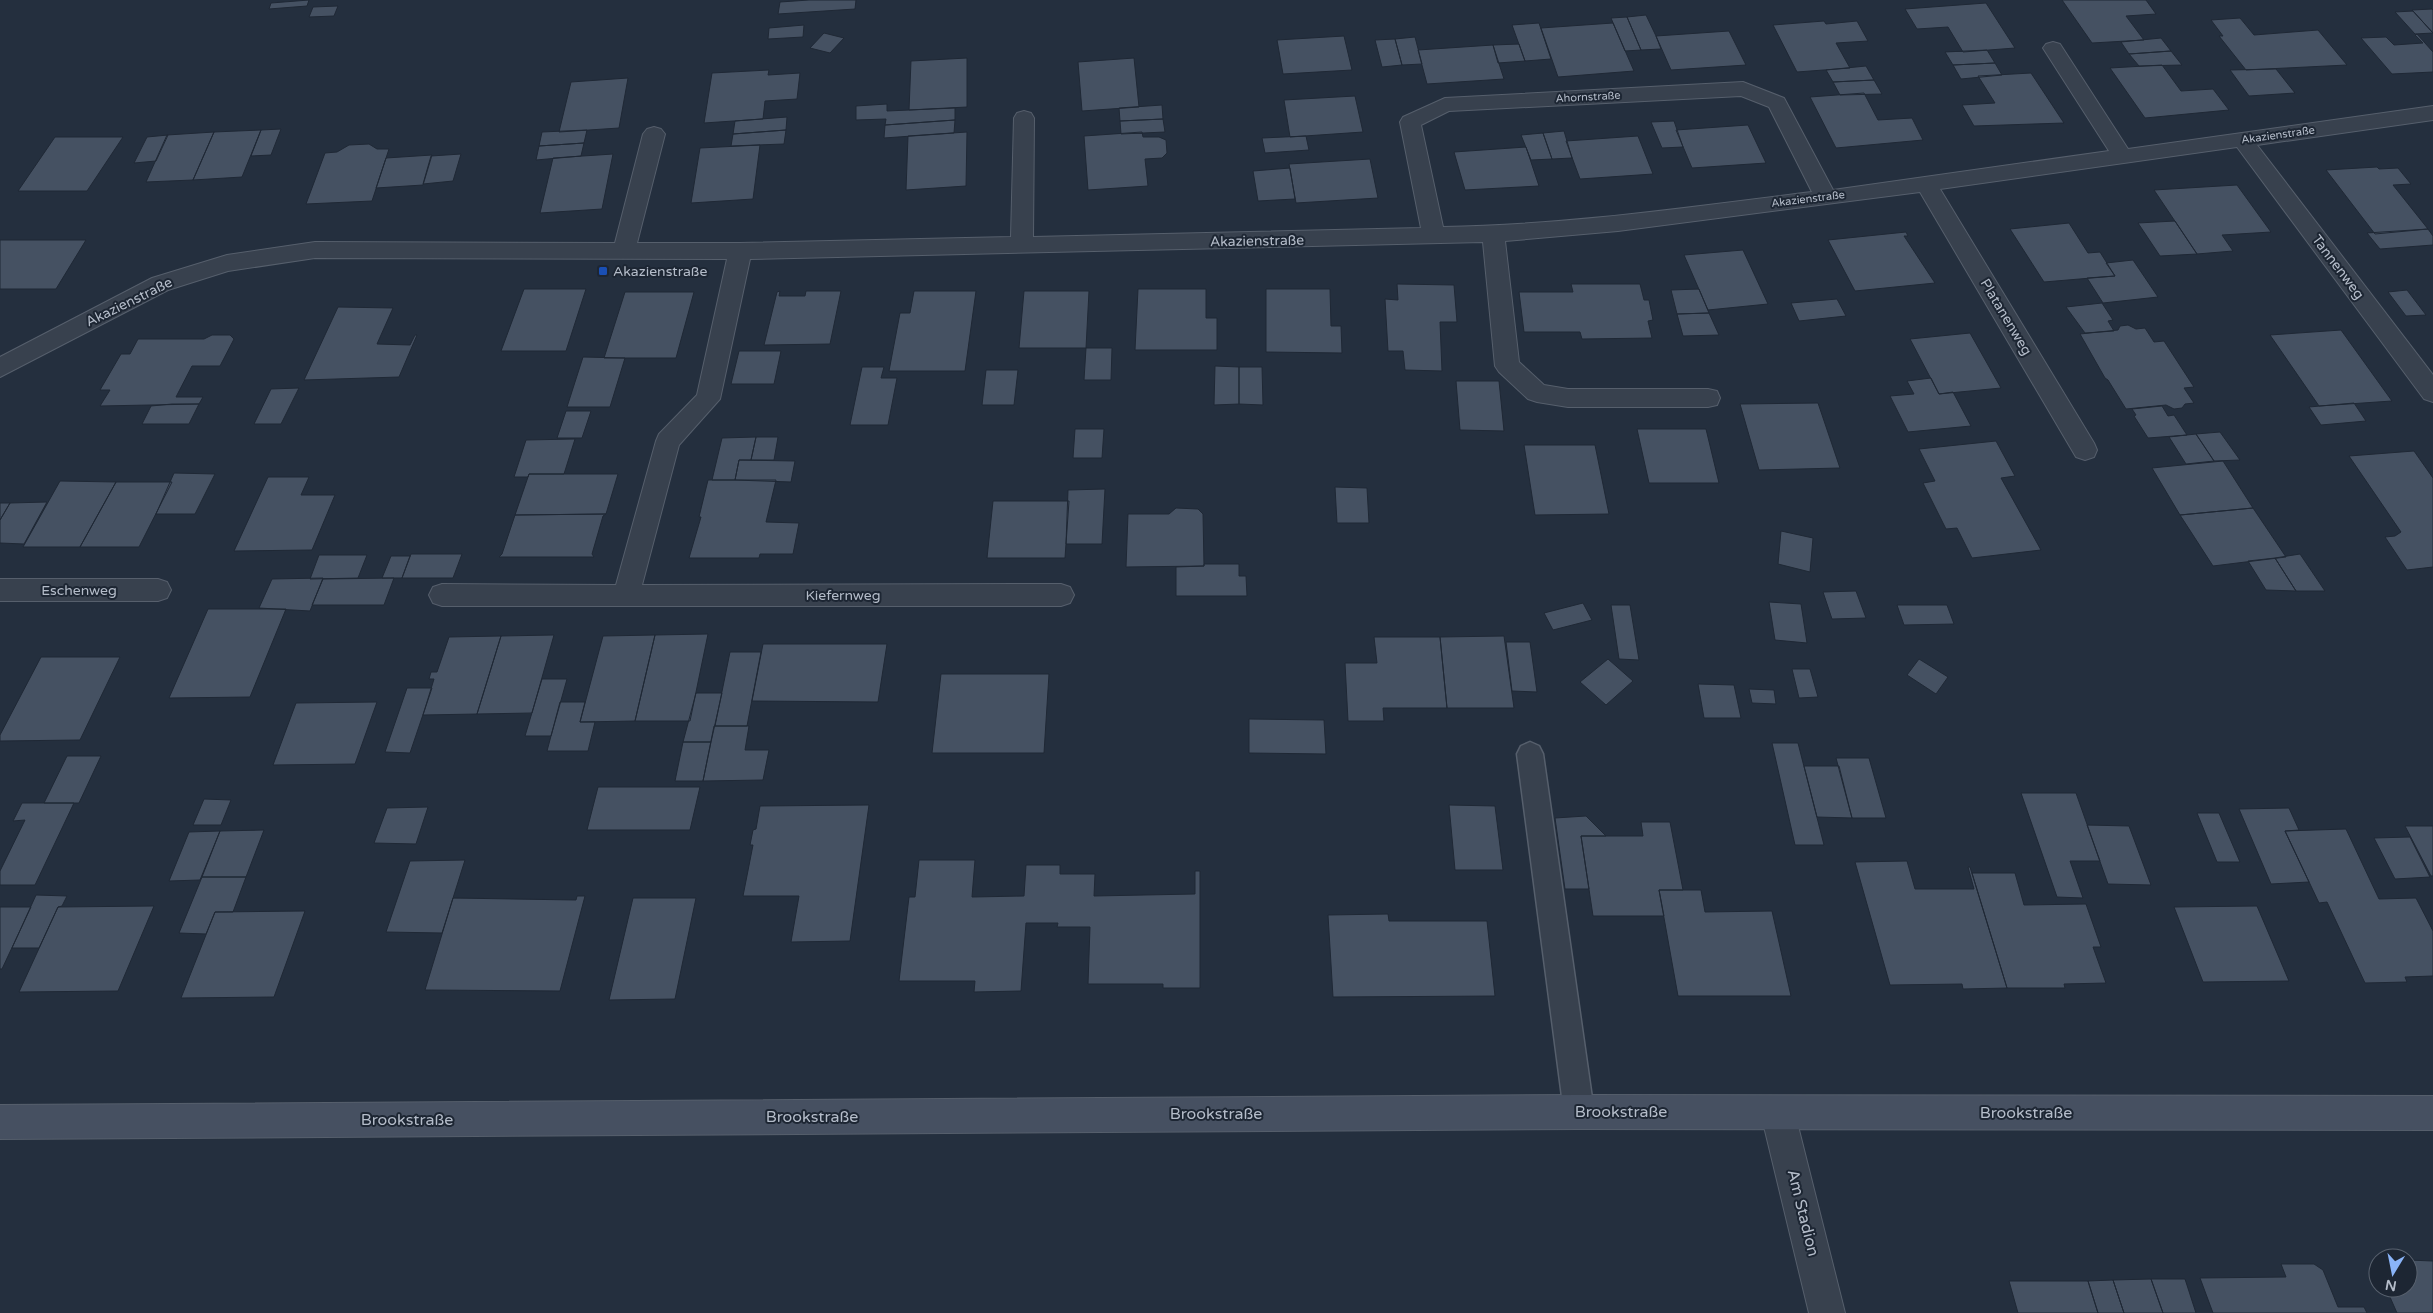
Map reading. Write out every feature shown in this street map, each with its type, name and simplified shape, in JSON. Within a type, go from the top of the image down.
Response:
[{"type":"main road","name":"Brookstraße","points":[[0,1122],[1579,1112],[1778,1114],[2433,1113]]},
{"type":"street","points":[[2054,48],[2123,157]]},
{"type":"street","name":"Ahornstraße","points":[[1434,236],[1410,122],[1445,105],[1743,89],[1776,103],[1826,198]]},
{"type":"street","name":"Akazienstraße","points":[[0,368],[160,284],[227,263],[314,250],[740,251],[1493,234],[1618,223],[1826,198],[2433,113]]},
{"type":"street","points":[[1022,246],[1024,118]]},
{"type":"street","points":[[624,250],[654,134]]},
{"type":"street","name":"Tannenweg","points":[[2243,140],[2433,393]]},
{"type":"street","name":"Platanenweg","points":[[1926,184],[2085,450]]},
{"type":"street","points":[[1493,234],[1506,366],[1537,393],[1568,398],[1708,398]]},
{"type":"street","points":[[626,596],[668,441],[708,399],[740,251]]},
{"type":"street","name":"Eschenweg","points":[[0,590],[158,590]]},
{"type":"street","name":"Kiefernweg","points":[[442,595],[1060,595]]},
{"type":"street","name":"Am Stadion","points":[[1778,1114],[1827,1313]]},
{"type":"lane","points":[[1530,754],[1579,1112]]},
{"type":"building","points":[[309,0],[307,6],[269,9],[271,3]]},
{"type":"building","points":[[856,0],[855,9],[778,14],[780,2]]},
{"type":"building","points":[[2062,0],[2146,0],[2156,14],[2126,16],[2144,40],[2092,43]]},
{"type":"building","points":[[1986,3],[2015,48],[1963,52],[1948,27],[1917,29],[1905,9]]},
{"type":"building","points":[[338,6],[334,16],[309,17],[313,7]]},
{"type":"building","points":[[2412,10],[2433,10],[2433,33]]},
{"type":"building","points":[[2413,11],[2433,33],[2415,34],[2395,12]]},
{"type":"building","points":[[1646,15],[1661,49],[1641,50],[1627,17]]},
{"type":"building","points":[[1627,17],[1641,50],[1625,51],[1611,18]]},
{"type":"building","points":[[2240,18],[2254,35],[2318,30],[2347,65],[2246,70],[2219,36],[2223,36],[2211,20]]},
{"type":"building","points":[[1824,21],[1826,24],[1857,21],[1868,41],[1836,43],[1850,68],[1797,72],[1773,25]]},
{"type":"building","points":[[1539,23],[1551,59],[1525,61],[1512,25]]},
{"type":"building","points":[[1613,23],[1634,71],[1558,77],[1541,28]]},
{"type":"building","points":[[804,25],[803,37],[768,39],[769,28]]},
{"type":"building","points":[[1729,31],[1746,65],[1671,70],[1656,36]]},
{"type":"building","points":[[824,33],[844,38],[830,53],[810,48]]},
{"type":"building","points":[[2417,34],[2433,52],[2433,72],[2392,74],[2361,38],[2386,37],[2394,45],[2423,43],[2415,35]]},
{"type":"building","points":[[1344,36],[1352,70],[1283,74],[1277,40]]},
{"type":"building","points":[[1415,37],[1422,64],[1402,65],[1395,39]]},
{"type":"building","points":[[2161,38],[2171,51],[2129,54],[2121,42]]},
{"type":"building","points":[[1395,39],[1402,65],[1382,67],[1375,40]]},
{"type":"building","points":[[1519,44],[1525,61],[1498,63],[1493,45]]},
{"type":"building","points":[[1493,45],[1504,79],[1427,84],[1418,50]]},
{"type":"building","points":[[1987,50],[1995,63],[1953,65],[1945,52]]},
{"type":"building","points":[[2171,51],[2182,65],[2139,66],[2129,54]]},
{"type":"building","points":[[967,58],[967,107],[909,110],[911,61]]},
{"type":"building","points":[[1134,58],[1139,107],[1082,111],[1078,62]]},
{"type":"building","points":[[1995,63],[2002,75],[1961,79],[1953,65]]},
{"type":"building","points":[[2162,65],[2181,91],[2213,89],[2229,110],[2145,118],[2110,68]]},
{"type":"building","points":[[1866,66],[1874,80],[1833,82],[1826,70]]},
{"type":"building","points":[[2276,69],[2295,93],[2249,96],[2230,70]]},
{"type":"building","points":[[769,70],[768,75],[800,73],[797,99],[765,101],[763,119],[704,123],[712,73]]},
{"type":"building","points":[[2031,73],[2064,123],[1974,126],[1962,105],[1995,103],[1978,76]]},
{"type":"building","points":[[628,78],[619,128],[559,132],[571,82]]},
{"type":"building","points":[[1874,80],[1882,94],[1840,95],[1833,82]]},
{"type":"building","points":[[1864,93],[1878,120],[1912,118],[1923,140],[1836,148],[1810,97]]},
{"type":"building","points":[[1355,96],[1363,132],[1290,137],[1284,100]]},
{"type":"building","points":[[887,104],[887,111],[955,108],[955,120],[885,125],[886,119],[856,120],[856,106]]},
{"type":"building","points":[[1162,105],[1163,119],[1120,121],[1119,108]]},
{"type":"building","points":[[787,117],[786,130],[733,134],[735,121]]},
{"type":"building","points":[[1163,119],[1165,132],[1121,134],[1120,121]]},
{"type":"building","points":[[955,120],[954,133],[884,138],[885,125]]},
{"type":"building","points":[[1674,121],[1683,147],[1662,148],[1651,122]]},
{"type":"building","points":[[1748,125],[1766,163],[1692,168],[1676,130]]},
{"type":"building","points":[[281,129],[271,155],[251,156],[261,130]]},
{"type":"building","points":[[261,130],[242,177],[193,180],[214,132]]},
{"type":"building","points":[[587,130],[584,143],[539,146],[542,132]]},
{"type":"building","points":[[786,130],[784,144],[731,146],[733,134]]},
{"type":"building","points":[[1564,131],[1572,158],[1552,159],[1543,133]]},
{"type":"building","points":[[214,132],[193,180],[146,182],[167,135]]},
{"type":"building","points":[[967,132],[966,186],[906,190],[908,136]]},
{"type":"building","points":[[1142,132],[1143,137],[1159,137],[1166,140],[1167,153],[1162,158],[1145,159],[1148,186],[1088,190],[1084,136]]},
{"type":"building","points":[[1543,133],[1552,159],[1531,160],[1521,135]]},
{"type":"building","points":[[168,135],[156,161],[134,163],[147,137]]},
{"type":"building","points":[[1306,136],[1309,150],[1265,153],[1262,138]]},
{"type":"building","points":[[1638,136],[1653,174],[1580,179],[1566,141]]},
{"type":"building","points":[[55,137],[123,137],[87,191],[18,191]]},
{"type":"building","points":[[584,143],[581,156],[536,160],[539,146]]},
{"type":"building","points":[[369,144],[377,149],[389,149],[372,201],[306,204],[325,153],[337,152],[349,145]]},
{"type":"building","points":[[760,145],[753,199],[691,203],[700,148]]},
{"type":"building","points":[[1526,147],[1539,186],[1465,190],[1454,152]]},
{"type":"building","points":[[461,154],[453,181],[423,184],[431,156]]},
{"type":"building","points":[[613,154],[602,209],[540,213],[553,158]]},
{"type":"building","points":[[432,155],[423,185],[376,188],[386,158]]},
{"type":"building","points":[[1370,159],[1378,198],[1296,203],[1289,164]]},
{"type":"building","points":[[2377,167],[2379,169],[2398,168],[2411,184],[2393,185],[2428,229],[2375,234],[2326,170]]},
{"type":"building","points":[[1290,168],[1295,199],[1258,201],[1253,171]]},
{"type":"building","points":[[2237,185],[2271,232],[2222,235],[2233,251],[2197,254],[2154,190]]},
{"type":"building","points":[[2175,221],[2197,254],[2160,256],[2138,223]]},
{"type":"building","points":[[2069,223],[2088,253],[2100,252],[2115,276],[2044,282],[2010,229]]},
{"type":"building","points":[[2428,229],[2433,236],[2433,245],[2380,249],[2367,233]]},
{"type":"building","points":[[1906,232],[1908,236],[1904,236],[1935,283],[1855,291],[1828,240]]},
{"type":"building","points":[[0,240],[86,240],[56,289],[0,289]]},
{"type":"building","points":[[1743,250],[1768,304],[1708,310],[1684,255]]},
{"type":"building","points":[[2133,260],[2158,297],[2103,303],[2087,278],[2115,276],[2106,263]]},
{"type":"building","points":[[1397,284],[1454,285],[1457,322],[1440,322],[1442,371],[1405,370],[1403,351],[1388,351],[1385,299],[1398,300]]},
{"type":"building","points":[[1571,284],[1640,284],[1644,300],[1649,300],[1653,320],[1648,321],[1652,338],[1582,339],[1580,332],[1524,332],[1519,292],[1573,292]]},
{"type":"building","points":[[524,289],[586,289],[566,351],[501,351]]},
{"type":"building","points":[[1138,289],[1206,289],[1206,318],[1217,318],[1217,350],[1135,350]]},
{"type":"building","points":[[1266,289],[1330,289],[1331,326],[1341,326],[1342,353],[1266,352]]},
{"type":"building","points":[[1699,289],[1709,313],[1677,314],[1671,290]]},
{"type":"building","points":[[2407,290],[2426,315],[2406,316],[2388,292]]},
{"type":"building","points":[[780,291],[779,296],[805,296],[806,291],[841,291],[830,344],[764,345],[777,292]]},
{"type":"building","points":[[914,291],[976,291],[965,371],[889,371],[900,313],[910,313]]},
{"type":"building","points":[[1024,291],[1089,291],[1086,348],[1019,348]]},
{"type":"building","points":[[625,292],[694,292],[676,358],[604,358]]},
{"type":"building","points":[[1837,299],[1846,316],[1799,321],[1791,303]]},
{"type":"building","points":[[2102,303],[2113,320],[2108,321],[2114,331],[2085,333],[2066,307]]},
{"type":"building","points":[[338,307],[393,308],[377,344],[410,345],[415,335],[417,335],[399,377],[304,380]]},
{"type":"building","points":[[1709,313],[1719,335],[1683,336],[1677,314]]},
{"type":"building","points":[[2128,325],[2136,329],[2145,328],[2154,342],[2164,341],[2194,387],[2184,388],[2194,403],[2185,404],[2182,408],[2174,409],[2166,405],[2126,409],[2105,378],[2080,334],[2118,330],[2120,326]]},
{"type":"building","points":[[2341,330],[2392,401],[2319,406],[2270,335]]},
{"type":"building","points":[[1970,333],[2001,388],[1939,394],[1910,339]]},
{"type":"building","points":[[212,335],[230,335],[234,339],[220,366],[192,366],[176,397],[203,397],[199,404],[100,406],[110,390],[100,390],[121,354],[130,354],[138,339],[204,339]]},
{"type":"building","points":[[1086,348],[1112,348],[1111,380],[1084,380]]},
{"type":"building","points":[[739,351],[781,351],[774,384],[731,384]]},
{"type":"building","points":[[583,357],[625,358],[610,407],[567,407]]},
{"type":"building","points":[[1215,366],[1239,367],[1239,404],[1214,405]]},
{"type":"building","points":[[862,367],[884,367],[881,378],[897,378],[888,425],[850,425]]},
{"type":"building","points":[[1239,367],[1262,367],[1263,405],[1239,404]]},
{"type":"building","points":[[986,370],[1018,370],[1014,405],[982,405]]},
{"type":"building","points":[[1931,378],[1939,394],[1953,392],[1971,426],[1908,432],[1890,396],[1914,394],[1907,381]]},
{"type":"building","points":[[1456,381],[1499,381],[1504,431],[1460,430]]},
{"type":"building","points":[[299,388],[281,424],[254,424],[271,389]]},
{"type":"building","points":[[1818,403],[1840,468],[1759,470],[1740,404]]},
{"type":"building","points":[[2354,403],[2366,421],[2321,425],[2309,407]]},
{"type":"building","points":[[199,404],[189,424],[142,424],[151,406]]},
{"type":"building","points":[[2162,406],[2168,416],[2174,415],[2187,435],[2148,438],[2134,416],[2136,415],[2132,409]]},
{"type":"building","points":[[566,411],[591,411],[582,438],[557,438]]},
{"type":"building","points":[[1075,429],[1104,429],[1102,458],[1073,458]]},
{"type":"building","points":[[1637,429],[1706,429],[1719,483],[1649,483]]},
{"type":"building","points":[[2220,432],[2240,460],[2214,461],[2196,434]]},
{"type":"building","points":[[2196,434],[2214,461],[2186,464],[2169,437]]},
{"type":"building","points":[[756,437],[778,437],[774,460],[751,460]]},
{"type":"building","points":[[756,437],[751,460],[739,460],[735,480],[712,480],[722,438]]},
{"type":"building","points":[[575,439],[564,474],[529,474],[528,477],[514,477],[526,440]]},
{"type":"building","points":[[1996,441],[2015,476],[2001,478],[2041,550],[1972,558],[1957,528],[1946,529],[1923,483],[1935,481],[1919,449]]},
{"type":"building","points":[[1524,445],[1595,445],[1609,514],[1535,515]]},
{"type":"building","points":[[2414,451],[2433,478],[2433,567],[2407,570],[2385,537],[2395,536],[2401,532],[2349,456]]},
{"type":"building","points":[[739,460],[795,461],[791,482],[735,480]]},
{"type":"building","points":[[2223,461],[2253,508],[2180,515],[2152,468]]},
{"type":"building","points":[[174,473],[215,474],[195,514],[156,514]]},
{"type":"building","points":[[529,474],[618,474],[606,514],[515,515]]},
{"type":"building","points":[[268,477],[309,477],[301,495],[335,495],[312,550],[234,551]]},
{"type":"building","points":[[708,480],[776,480],[766,522],[799,523],[793,554],[760,554],[759,558],[689,558],[701,517],[699,517]]},
{"type":"building","points":[[60,481],[116,482],[80,547],[23,547]]},
{"type":"building","points":[[116,482],[172,482],[139,547],[80,547]]},
{"type":"building","points":[[1335,487],[1367,488],[1369,523],[1337,523]]},
{"type":"building","points":[[1105,489],[1102,544],[1066,544],[1068,490]]},
{"type":"building","points":[[993,501],[1069,501],[1065,558],[987,558]]},
{"type":"building","points":[[47,502],[24,544],[0,543],[0,520],[10,503]]},
{"type":"building","points":[[0,503],[10,503],[0,520]]},
{"type":"building","points":[[1176,508],[1198,509],[1203,514],[1204,566],[1126,567],[1128,514],[1169,514]]},
{"type":"building","points":[[2253,508],[2286,557],[2213,566],[2180,515]]},
{"type":"building","points":[[606,514],[603,516],[592,554],[594,557],[499,557],[502,554],[515,515]]},
{"type":"building","points":[[1781,531],[1813,538],[1810,572],[1778,564]]},
{"type":"building","points":[[411,554],[462,554],[453,578],[402,578]]},
{"type":"building","points":[[2300,554],[2325,591],[2296,591],[2275,558]]},
{"type":"building","points":[[319,555],[367,555],[358,578],[310,579]]},
{"type":"building","points":[[391,556],[410,556],[402,578],[382,578]]},
{"type":"building","points":[[2275,558],[2296,591],[2266,590],[2248,561]]},
{"type":"building","points":[[1204,564],[1239,564],[1239,576],[1246,576],[1247,596],[1176,596],[1176,567],[1204,566]]},
{"type":"building","points":[[323,578],[310,611],[259,608],[272,579]]},
{"type":"building","points":[[394,578],[384,605],[312,605],[323,579]]},
{"type":"building","points":[[1856,591],[1866,618],[1832,619],[1823,592]]},
{"type":"building","points":[[1769,602],[1801,604],[1807,643],[1775,640]]},
{"type":"building","points":[[1583,603],[1592,620],[1553,630],[1544,613]]},
{"type":"building","points":[[1611,605],[1630,605],[1639,660],[1619,659]]},
{"type":"building","points":[[1897,605],[1947,605],[1954,624],[1904,625]]},
{"type":"building","points":[[208,609],[286,609],[250,697],[169,698]]},
{"type":"building","points":[[708,634],[690,721],[635,721],[655,635]]},
{"type":"building","points":[[554,635],[532,713],[477,714],[501,636]]},
{"type":"building","points":[[655,635],[635,721],[580,722],[603,636]]},
{"type":"building","points":[[501,636],[477,714],[423,715],[434,679],[429,679],[431,672],[437,672],[449,637]]},
{"type":"building","points":[[1504,636],[1514,708],[1447,708],[1440,637]]},
{"type":"building","points":[[1374,637],[1440,637],[1447,708],[1383,708],[1384,721],[1348,721],[1345,663],[1377,663]]},
{"type":"building","points":[[1506,642],[1530,642],[1537,692],[1512,691]]},
{"type":"building","points":[[763,644],[887,644],[878,702],[752,701]]},
{"type":"building","points":[[730,652],[761,652],[747,726],[715,726]]},
{"type":"building","points":[[41,657],[120,657],[80,740],[0,741],[0,735]]},
{"type":"building","points":[[1608,659],[1633,681],[1606,705],[1580,682]]},
{"type":"building","points":[[1919,659],[1948,677],[1936,694],[1907,675]]},
{"type":"building","points":[[1792,669],[1810,669],[1818,697],[1799,698]]},
{"type":"building","points":[[941,674],[1049,674],[1044,753],[932,753]]},
{"type":"building","points":[[542,679],[567,679],[551,736],[525,736]]},
{"type":"building","points":[[1698,684],[1734,685],[1741,718],[1704,718]]},
{"type":"building","points":[[407,688],[432,688],[410,753],[385,752]]},
{"type":"building","points":[[1749,689],[1774,690],[1776,704],[1752,703]]},
{"type":"building","points":[[696,693],[722,693],[711,742],[683,742]]},
{"type":"building","points":[[377,702],[355,764],[273,765],[296,703]]},
{"type":"building","points":[[560,702],[585,702],[580,722],[595,722],[588,751],[547,751]]},
{"type":"building","points":[[1249,719],[1324,720],[1326,754],[1249,753]]},
{"type":"building","points":[[714,726],[749,726],[745,750],[769,750],[763,780],[703,781]]},
{"type":"building","points":[[683,742],[711,742],[703,781],[675,781]]},
{"type":"building","points":[[1772,743],[1798,743],[1824,845],[1795,845]]},
{"type":"building","points":[[67,756],[101,756],[79,803],[44,803]]},
{"type":"building","points":[[1836,758],[1869,758],[1886,818],[1852,818]]},
{"type":"building","points":[[1804,766],[1839,766],[1852,818],[1817,817]]},
{"type":"building","points":[[598,787],[700,787],[690,830],[587,830]]},
{"type":"building","points":[[2021,793],[2076,793],[2100,861],[2070,861],[2083,898],[2057,897]]},
{"type":"building","points":[[204,799],[231,800],[221,825],[193,825]]},
{"type":"building","points":[[22,803],[74,803],[35,885],[0,885],[0,871],[25,820],[13,821]]},
{"type":"building","points":[[869,805],[850,941],[791,942],[799,896],[743,896],[753,845],[750,845],[753,830],[756,829],[760,806]]},
{"type":"building","points":[[1449,805],[1495,806],[1503,870],[1455,870]]},
{"type":"building","points":[[428,807],[416,844],[374,843],[387,808]]},
{"type":"building","points":[[2289,808],[2299,830],[2285,831],[2309,882],[2271,884],[2239,809]]},
{"type":"building","points":[[2197,813],[2219,813],[2240,862],[2217,862]]},
{"type":"building","points":[[1586,816],[1606,836],[1581,836],[1589,889],[1565,889],[1555,818]]},
{"type":"building","points":[[1641,822],[1670,822],[1683,890],[1659,890],[1664,916],[1593,916],[1581,836],[1643,836]]},
{"type":"building","points":[[2087,825],[2129,826],[2151,885],[2108,884]]},
{"type":"building","points":[[2405,826],[2433,826],[2433,876],[2431,876]]},
{"type":"building","points":[[2346,829],[2379,899],[2416,898],[2433,931],[2433,976],[2405,977],[2407,982],[2365,983],[2327,902],[2319,903],[2285,831]]},
{"type":"building","points":[[264,830],[246,877],[202,877],[220,831]]},
{"type":"building","points":[[220,831],[200,880],[169,881],[189,832]]},
{"type":"building","points":[[2410,837],[2430,877],[2395,879],[2374,838]]},
{"type":"building","points":[[465,860],[442,933],[386,932],[410,861]]},
{"type":"building","points":[[919,860],[975,860],[972,897],[1024,896],[1026,865],[1060,865],[1060,874],[1095,874],[1094,896],[1195,894],[1195,871],[1200,871],[1200,988],[1163,988],[1163,984],[1088,984],[1090,927],[1057,927],[1058,923],[1026,923],[1021,991],[974,992],[975,981],[899,981],[909,897],[915,897]]},
{"type":"building","points":[[1907,861],[1915,889],[1974,889],[1968,867],[1970,867],[2007,988],[1963,989],[1962,984],[1890,985],[1855,862]]},
{"type":"building","points":[[1972,873],[2015,873],[2024,905],[2086,904],[2101,947],[2093,947],[2106,983],[2064,984],[2065,988],[2007,988]]},
{"type":"building","points":[[202,877],[246,877],[233,912],[215,912],[206,934],[179,933]]},
{"type":"building","points":[[1659,890],[1701,890],[1705,912],[1772,911],[1791,996],[1678,996]]},
{"type":"building","points":[[36,895],[67,896],[62,906],[58,907],[39,948],[12,948]]},
{"type":"building","points":[[577,896],[585,896],[560,991],[425,990],[453,898],[576,900]]},
{"type":"building","points":[[633,898],[696,898],[675,999],[609,1000]]},
{"type":"building","points":[[154,906],[118,991],[19,992],[58,907]]},
{"type":"building","points":[[2257,906],[2289,981],[2203,982],[2174,907]]},
{"type":"building","points":[[0,907],[31,907],[2,969],[0,969]]},
{"type":"building","points":[[305,911],[274,997],[181,998],[215,912]]},
{"type":"building","points":[[1388,914],[1389,921],[1487,921],[1495,996],[1333,997],[1328,915]]},
{"type":"building","points":[[2418,1260],[2433,1261],[2433,1313],[2397,1313],[2390,1298],[2418,1298]]},
{"type":"building","points":[[2281,1264],[2314,1264],[2323,1270],[2338,1307],[2364,1307],[2367,1313],[2213,1313],[2200,1278],[2286,1277]]},
{"type":"building","points":[[2151,1279],[2163,1313],[2124,1313],[2113,1280]]},
{"type":"building","points":[[2151,1279],[2185,1279],[2196,1313],[2163,1313]]},
{"type":"building","points":[[2113,1280],[2124,1313],[2098,1313],[2088,1281]]},
{"type":"building","points":[[2009,1281],[2088,1281],[2098,1313],[2018,1313]]},
{"type":"place","name":"Akazienstraße","points":[[603,271]]}]
